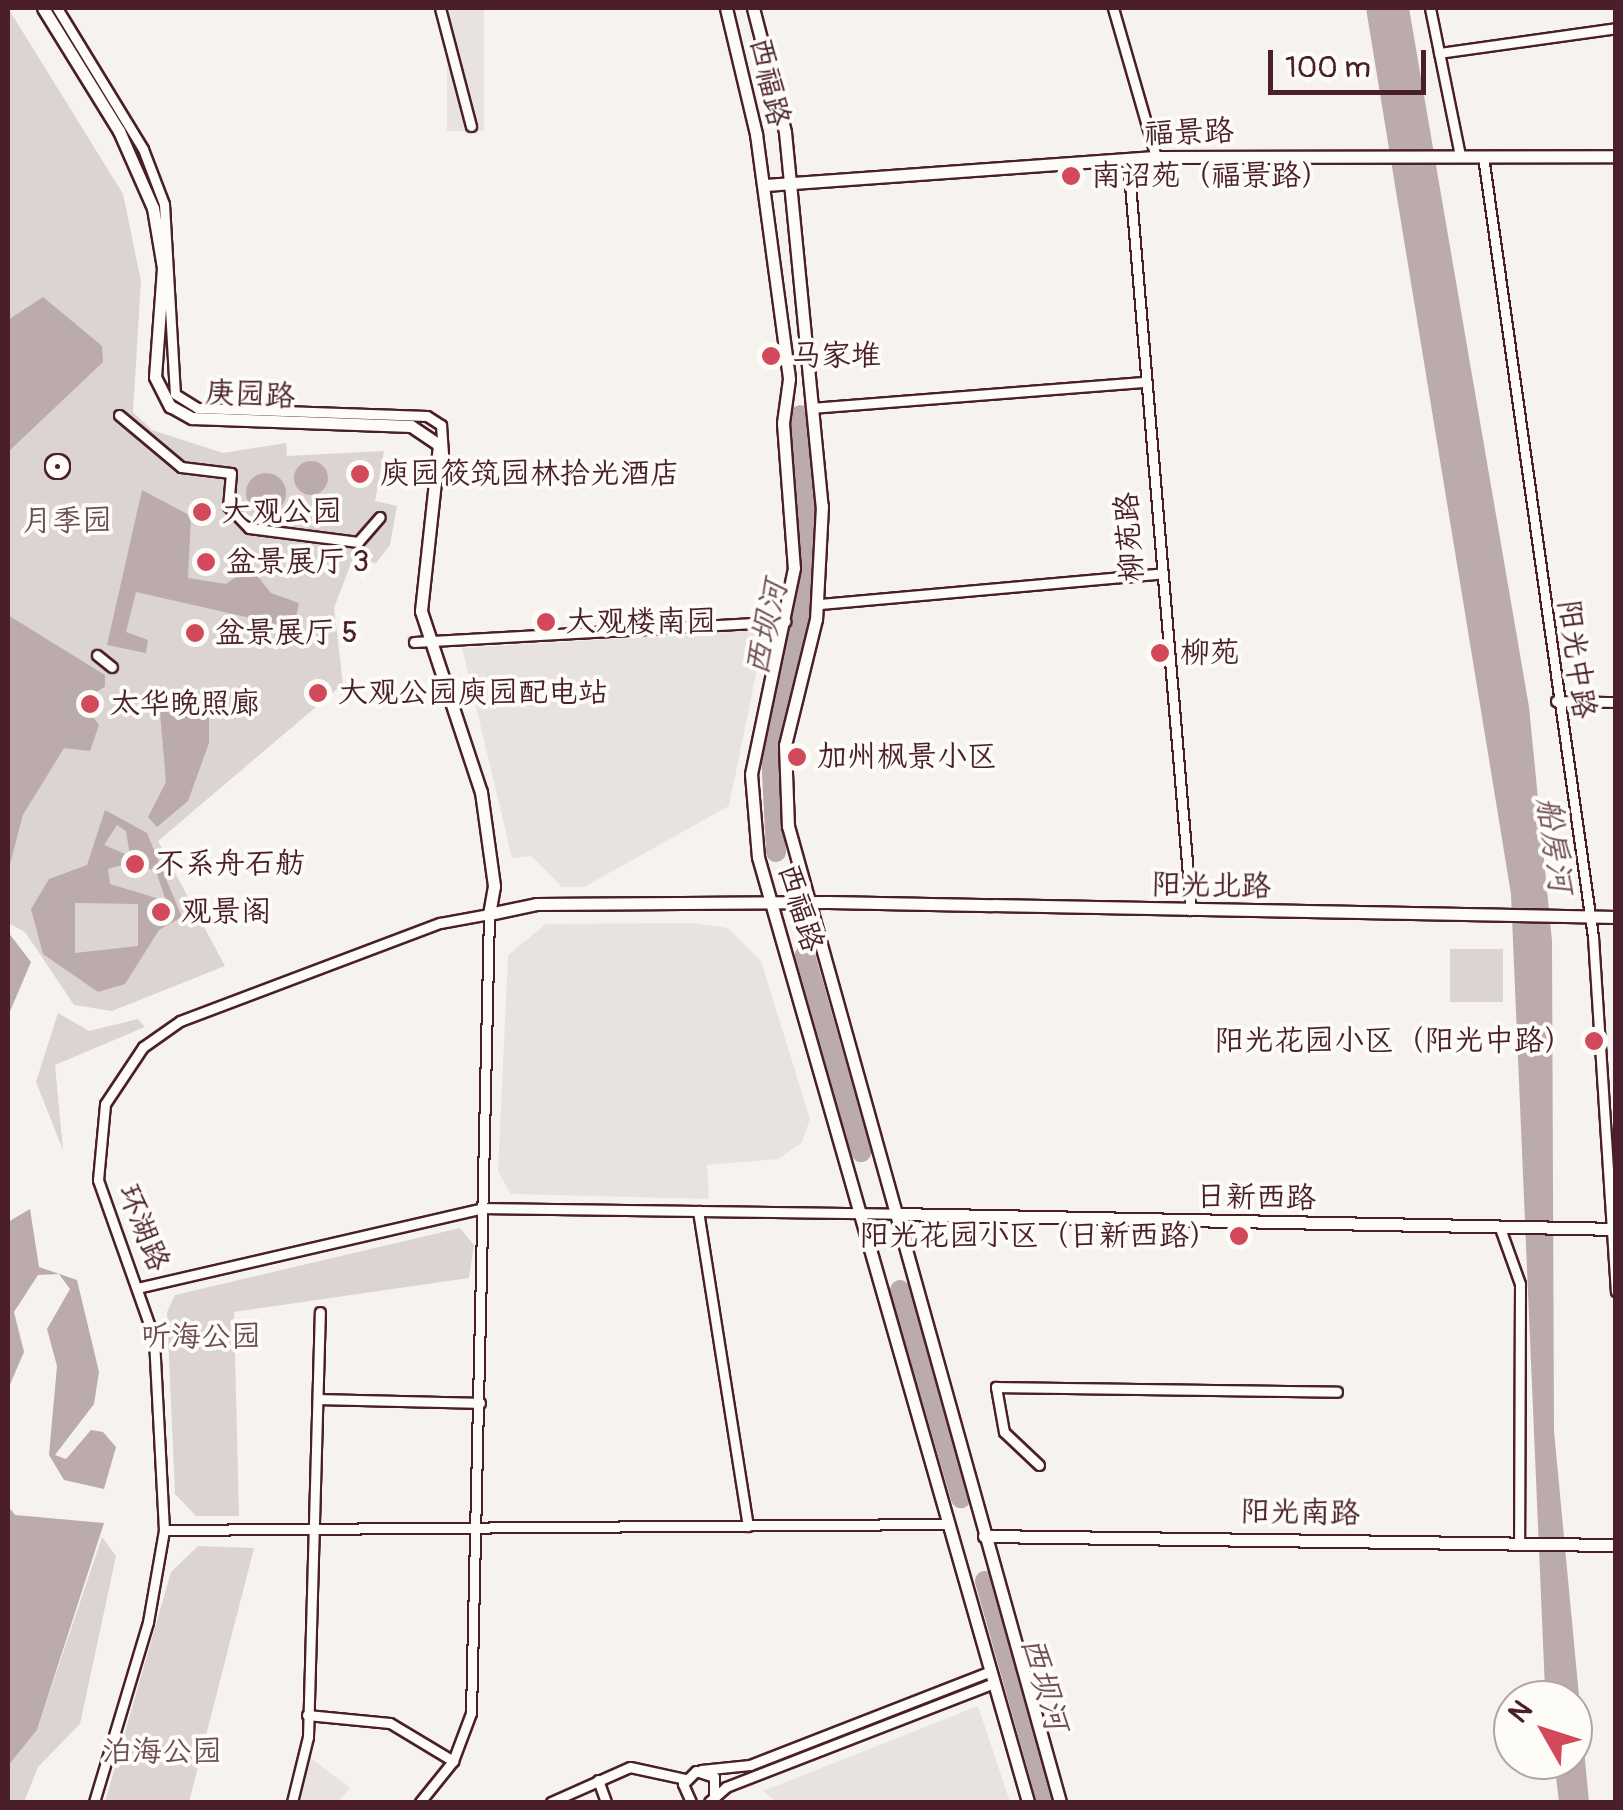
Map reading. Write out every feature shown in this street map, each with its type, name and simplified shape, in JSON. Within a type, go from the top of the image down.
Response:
[{"type":"street","name":"庚园路","points":[[43,8],[119,131],[152,208],[163,268],[156,378],[170,406],[192,418],[410,426],[432,436],[443,457]]},
{"type":"street","points":[[60,8],[160,188],[174,254],[175,394],[197,408],[427,416],[441,425],[443,457],[423,584],[419,640],[481,792],[489,914],[471,1713],[454,1761],[420,1802]]},
{"type":"street","points":[[440,8],[470,126]]},
{"type":"street","name":"西福路","points":[[726,8],[764,185],[789,379],[783,423],[794,568],[751,774],[772,903],[1028,1802]]},
{"type":"street","name":"西福路","points":[[753,8],[792,183],[824,543],[818,604],[783,777],[805,904],[1060,1802]]},
{"type":"street","points":[[1113,8],[1156,158]]},
{"type":"street","points":[[1430,8],[1460,156]]},
{"type":"street","points":[[1439,53],[1616,28]]},
{"type":"street","name":"阳光中路","points":[[1482,156],[1556,701],[1591,917],[1616,1291]]},
{"type":"street","name":"福景路","points":[[764,185],[1156,158],[1616,156]]},
{"type":"street","name":"柳苑路","points":[[1128,160],[1157,574],[1191,910]]},
{"type":"street","points":[[812,408],[1145,382]]},
{"type":"street","points":[[119,415],[181,466],[232,473],[228,506],[250,528],[358,542],[373,536],[380,517]]},
{"type":"street","points":[[818,604],[1157,574]]},
{"type":"street","points":[[419,640],[785,621]]},
{"type":"street","points":[[97,655],[112,667]]},
{"type":"street","points":[[1556,701],[1616,702]]},
{"type":"street","name":"阳光北路","points":[[489,914],[536,904],[772,903],[1616,917]]},
{"type":"street","name":"环湖路","points":[[94,1802],[148,1622],[164,1530],[160,1376],[140,1287],[105,1206],[96,1156],[105,1104],[136,1055],[180,1022],[440,923],[489,914]]},
{"type":"street","points":[[140,1287],[484,1208],[896,1214]]},
{"type":"street","points":[[698,1210],[748,1526]]},
{"type":"street","name":"日新西路","points":[[896,1214],[1614,1230]]},
{"type":"street","points":[[1500,1228],[1520,1284],[1521,1543]]},
{"type":"street","points":[[292,1802],[307,1715],[321,1399],[320,1312]]},
{"type":"street","points":[[1040,1466],[1004,1432],[996,1387],[1337,1392]]},
{"type":"street","points":[[321,1399],[480,1402]]},
{"type":"street","points":[[164,1530],[948,1524]]},
{"type":"street","name":"阳光南路","points":[[984,1536],[1616,1545]]},
{"type":"street","points":[[552,1802],[598,1780],[645,1766],[685,1779],[701,1770],[750,1765],[991,1678]]},
{"type":"street","points":[[711,1801],[991,1678]]},
{"type":"street","points":[[307,1715],[390,1723],[454,1761]]},
{"type":"street","points":[[701,1770],[716,1781],[711,1801]]},
{"type":"street","points":[[685,1779],[690,1802]]},
{"type":"street","points":[[598,1780],[606,1802]]},
{"type":"shaded area","points":[[447,8],[484,8],[484,131],[447,131]]},
{"type":"shaded area","points":[[1366,8],[1409,8],[1529,707],[1552,941],[1554,1431],[1577,1680],[1545,1680],[1511,894]]},
{"type":"shaded area","points":[[43,297],[102,346],[103,362],[8,452],[8,320]]},
{"type":"shaded area","points":[[311,461],[323,466],[328,478],[323,490],[311,495],[299,490],[294,478],[299,466]]},
{"type":"shaded area","points":[[266,473],[280,479],[286,493],[280,507],[266,513],[252,507],[246,493],[252,479]]},
{"type":"shaded area","points":[[142,490],[191,516],[188,578],[226,584],[250,567],[271,593],[299,603],[294,628],[136,592],[126,632],[148,640],[146,653],[107,645]]},
{"type":"shaded area","points":[[8,615],[105,675],[105,687],[81,701],[99,725],[90,751],[64,748],[23,815],[8,872]]},
{"type":"shaded area","points":[[765,630],[729,806],[584,887],[562,887],[531,856],[512,858],[462,648]]},
{"type":"shaded area","points":[[185,688],[209,719],[209,743],[188,801],[157,827],[148,817],[166,782],[160,713]]},
{"type":"shaded area","points":[[105,810],[147,833],[182,917],[159,930],[125,984],[98,992],[43,954],[31,909],[49,879],[87,865]],"holes":[[[117,825],[126,831],[130,856],[104,845]],[[129,863],[156,871],[166,901],[110,884],[108,869]],[[75,903],[138,904],[138,946],[75,953]]]},
{"type":"shaded area","points":[[695,923],[728,928],[761,961],[810,1119],[802,1142],[779,1159],[707,1165],[709,1199],[511,1194],[498,1172],[508,955],[546,924]]},
{"type":"shaded area","points":[[8,932],[31,962],[8,1016]]},
{"type":"shaded area","points":[[30,1209],[39,1267],[77,1280],[99,1372],[94,1404],[55,1455],[66,1459],[91,1430],[103,1432],[116,1447],[104,1489],[64,1480],[49,1455],[57,1366],[47,1329],[70,1289],[59,1274],[38,1275],[14,1312],[24,1352],[8,1389],[8,1222]]},
{"type":"shaded area","points":[[8,1506],[15,1515],[104,1523],[37,1730],[8,1766]]},
{"type":"shaded area","points":[[978,1706],[1010,1802],[776,1802],[763,1791]]},
{"type":"shaded area","points":[[308,1756],[350,1788],[338,1802],[296,1802]]},
{"type":"shaded area","points":[[1556,1780],[1587,1780],[1589,1802],[1559,1802]]},
{"type":"green space","name":"大观公园","points":[[8,8],[123,194],[141,281],[133,412],[152,430],[223,453],[286,443],[287,456],[384,451],[375,501],[397,506],[390,545],[376,563],[353,558],[334,608],[343,684],[158,841],[225,966],[112,1011],[74,1005],[25,932],[8,923],[8,872],[23,815],[64,747],[98,725],[81,701],[105,687],[105,675],[8,615]]},
{"type":"green space","points":[[1450,949],[1503,949],[1503,1002],[1450,1002]]},
{"type":"green space","points":[[58,1013],[89,1031],[138,1019],[145,1027],[55,1065],[63,1150],[36,1082]]},
{"type":"green space","name":"听海公园","points":[[460,1228],[474,1245],[469,1278],[234,1312],[239,1516],[196,1516],[175,1494],[167,1312],[175,1295]]},
{"type":"green space","points":[[102,1537],[116,1556],[80,1724],[38,1767],[24,1802],[8,1802],[8,1766],[37,1730]]},
{"type":"green space","name":"泊海公园","points":[[198,1546],[254,1548],[189,1802],[105,1802],[171,1572]]},
{"type":"waterway","name":"西坝河","points":[[776,852],[771,752],[810,572],[800,415]]},
{"type":"waterway","name":"西坝河","points":[[805,955],[861,1152]]},
{"type":"waterway","name":"西坝河","points":[[900,1290],[961,1498]]},
{"type":"waterway","name":"西坝河","points":[[985,1581],[1047,1802]]},
{"type":"place","name":"南诏苑（福景路）","points":[[1071,176]]},
{"type":"place","name":"马家堆","points":[[771,356]]},
{"type":"place","name":"庾园筱筑园林拾光酒店","points":[[360,474]]},
{"type":"place","name":"大观公园","points":[[202,512]]},
{"type":"place","name":"盆景展厅 3","points":[[206,562]]},
{"type":"place","name":"大观楼南园","points":[[546,622]]},
{"type":"place","name":"盆景展厅 5","points":[[195,633]]},
{"type":"place","name":"柳苑","points":[[1160,653]]},
{"type":"place","name":"大观公园庾园配电站","points":[[318,693]]},
{"type":"place","name":"太华晚照廊","points":[[90,704]]},
{"type":"place","name":"加州枫景小区","points":[[797,757]]},
{"type":"place","name":"不系舟石舫","points":[[135,864]]},
{"type":"place","name":"观景阁","points":[[161,912]]},
{"type":"place","name":"阳光花园小区（阳光中路）","points":[[1594,1041]]},
{"type":"place","name":"阳光花园小区（日新西路）","points":[[1239,1236]]},
{"type":"park label","name":"月季园","points":[[67,521]]},
{"type":"water label","name":"船房河","points":[[1554,845]]}]
